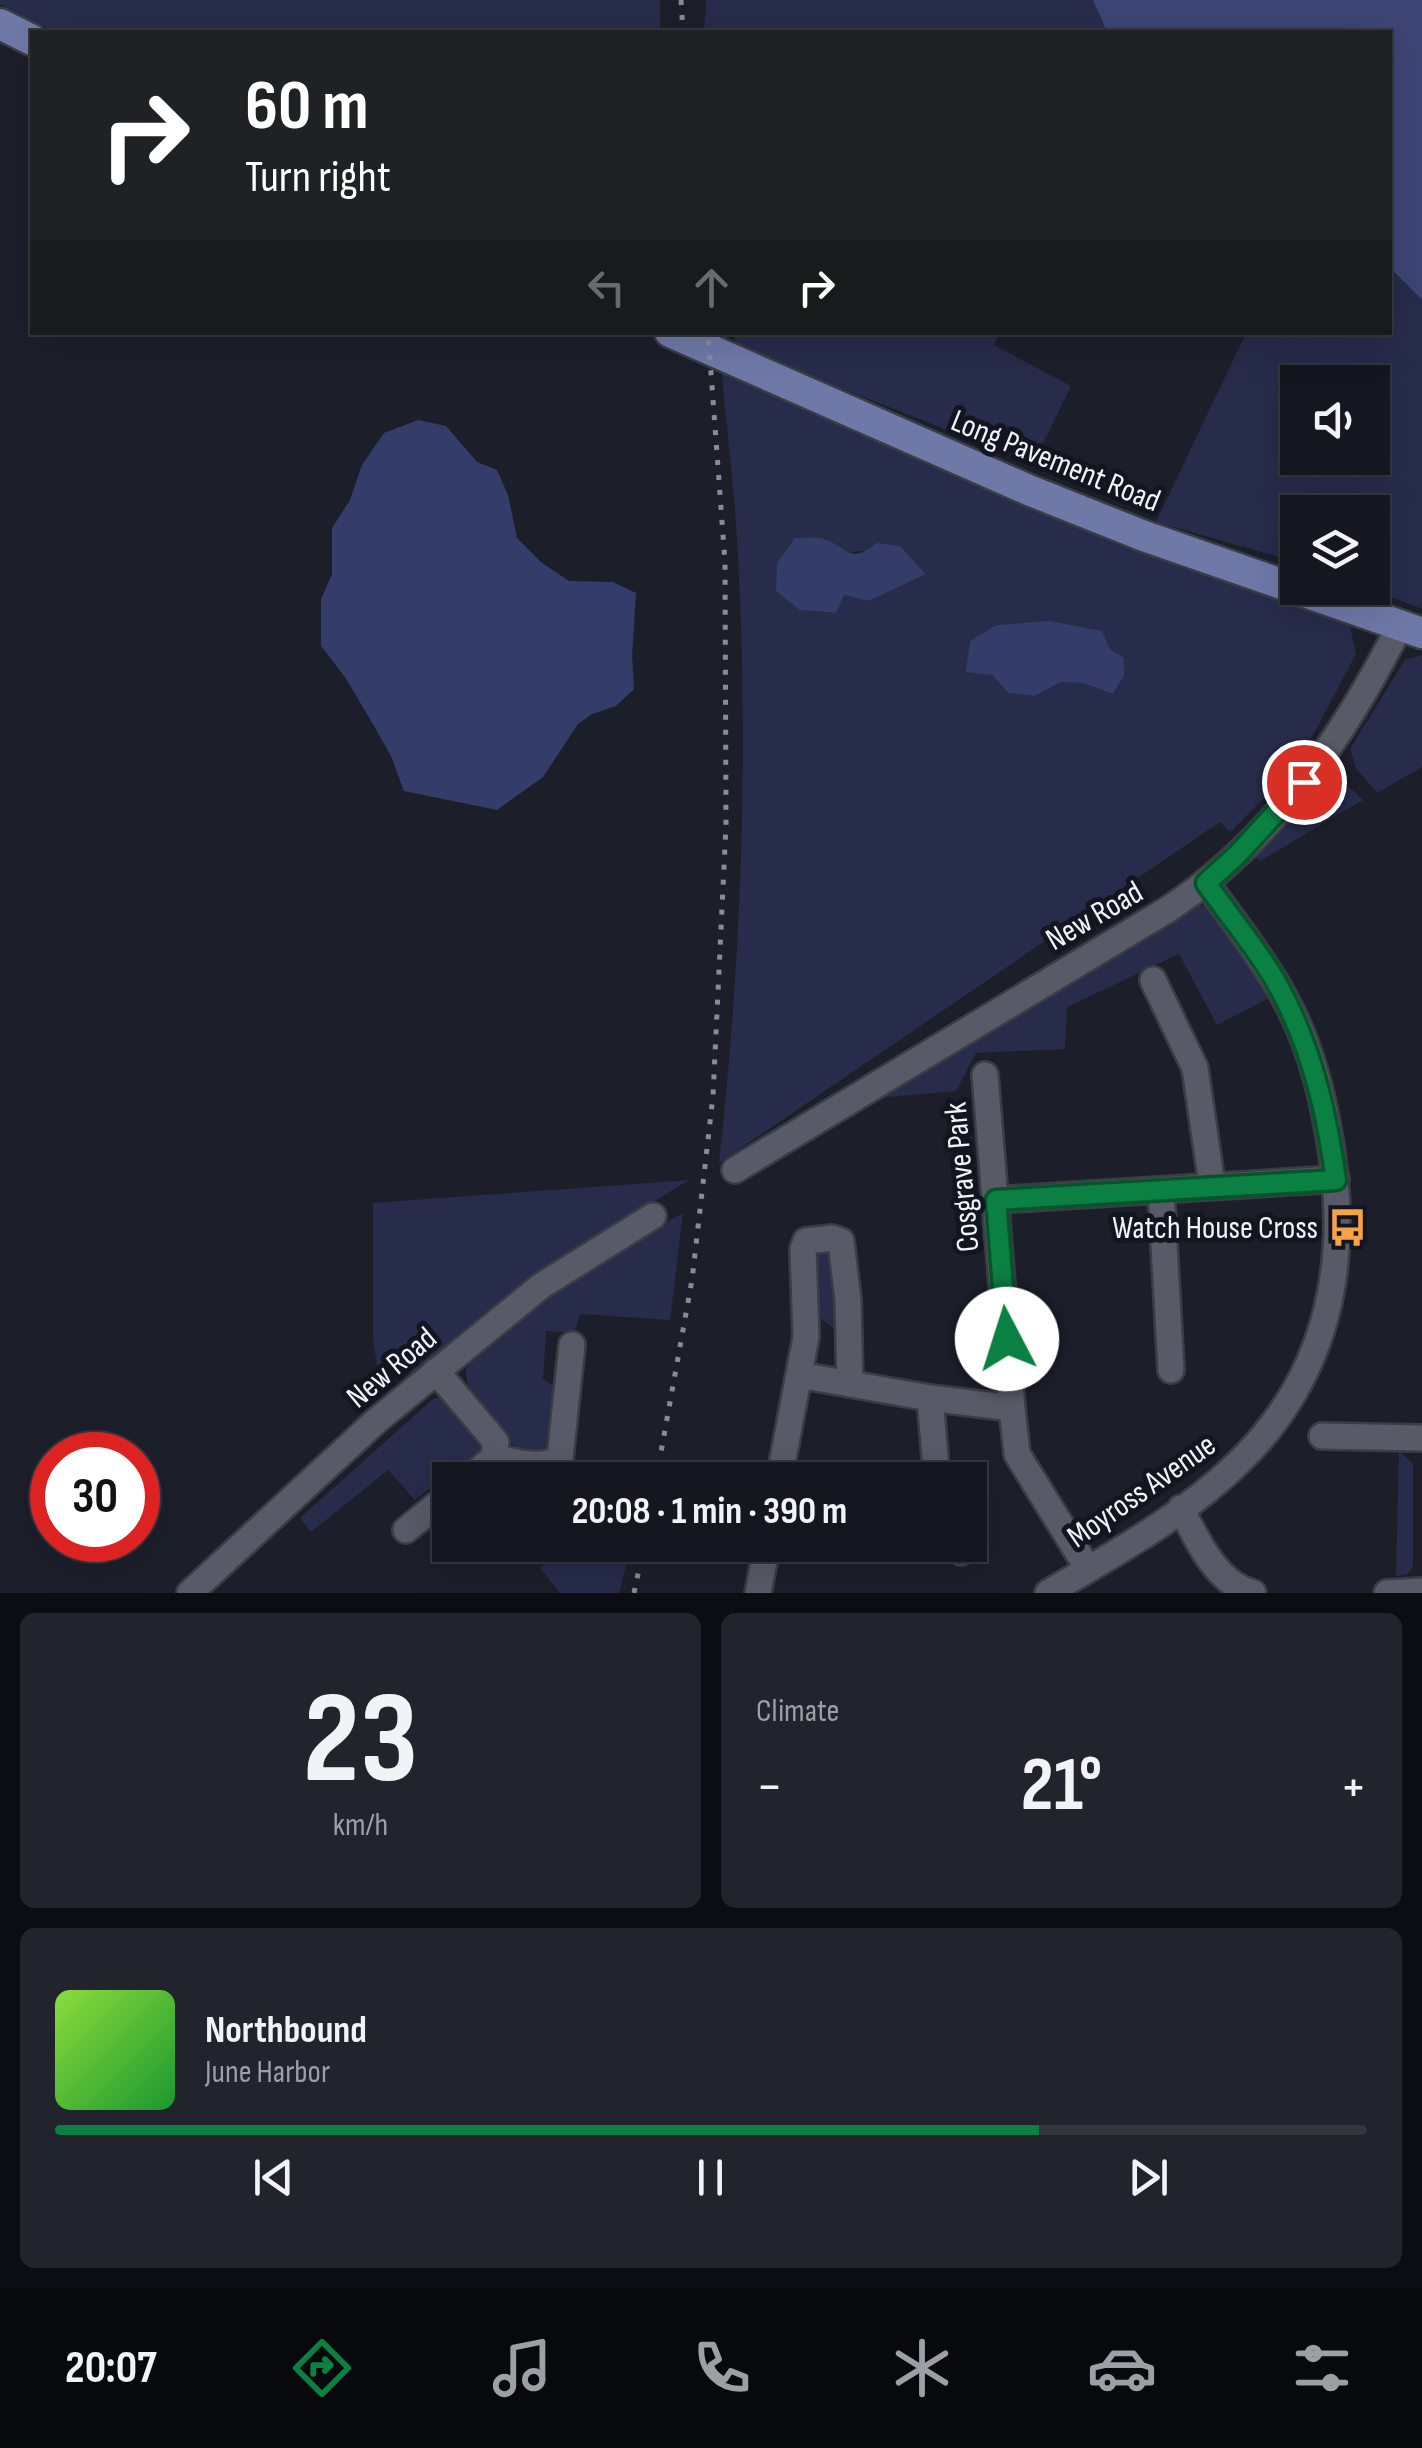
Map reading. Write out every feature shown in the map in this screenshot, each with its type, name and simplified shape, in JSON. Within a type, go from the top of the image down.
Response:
[{"type":"main road","points":[[0,24],[30,39]]},
{"type":"main road","name":"Long Pavement Road","points":[[677,335],[1031,491],[1144,536],[1411,629]]},
{"type":"street","name":"New Road","points":[[734,1170],[1206,883],[1304,782],[1411,629]]},
{"type":"street","name":"Moyross Avenue","points":[[1048,1593],[1181,1508],[1238,1464],[1281,1412],[1305,1374],[1322,1336],[1332,1294],[1338,1251],[1336,1180],[1322,1097],[1310,1056],[1288,1006],[1206,883]]},
{"type":"street","points":[[1154,980],[1194,1068],[1212,1186]]},
{"type":"street","name":"Cosgrave Park","points":[[985,1076],[1017,1454],[1088,1569]]},
{"type":"street","points":[[996,1200],[1336,1180]]},
{"type":"street","points":[[1161,1190],[1170,1370]]},
{"type":"street","name":"New Road","points":[[190,1593],[375,1422],[541,1286],[654,1216]]},
{"type":"street","points":[[783,1462],[808,1316],[803,1249],[806,1241],[832,1238],[841,1242],[848,1300],[850,1384]]},
{"type":"street","points":[[494,1457],[520,1464],[552,1463],[560,1458],[572,1345]]},
{"type":"street","points":[[436,1372],[496,1442],[494,1457],[488,1462]]},
{"type":"street","points":[[799,1375],[1012,1408]]},
{"type":"street","points":[[930,1398],[935,1462]]},
{"type":"street","points":[[1322,1436],[1422,1438]]},
{"type":"street","points":[[1181,1508],[1218,1570],[1239,1589],[1252,1593]]},
{"type":"street","points":[[406,1530],[432,1509]]},
{"type":"street","points":[[758,1593],[764,1562]]},
{"type":"street","points":[[1387,1593],[1422,1591]]},
{"type":"shaded area","points":[[0,0],[660,0],[660,30],[51,30],[0,4]]},
{"type":"shaded area","points":[[706,0],[1093,0],[1106,30],[704,30]]},
{"type":"shaded area","points":[[1093,0],[1422,0],[1422,300],[1392,270],[1392,30],[1106,30]]},
{"type":"shaded area","points":[[1392,271],[1422,300],[1422,609],[1390,596],[1390,495],[1280,495],[1280,557],[1156,522],[1245,335],[1392,335]]},
{"type":"shaded area","points":[[734,335],[998,335],[994,345],[1071,386],[1033,464],[735,346]]},
{"type":"shaded area","points":[[721,367],[1103,534],[1280,600],[1280,605],[1294,605],[1350,626],[1356,654],[1313,735],[1271,791],[1230,832],[1220,822],[719,1163],[738,936],[743,784],[741,632],[733,485]],"holes":[[[825,538],[846,553],[900,546],[926,574],[869,601],[844,594],[835,613],[800,610]],[[992,675],[1124,676],[1113,694],[1083,683],[1060,682],[1034,696],[1008,693]]]},
{"type":"shaded area","points":[[418,420],[446,426],[477,462],[497,470],[508,495],[517,538],[542,563],[569,581],[613,582],[636,593],[634,689],[616,706],[592,714],[578,724],[543,777],[497,810],[404,791],[374,726],[321,646],[321,599],[332,574],[332,528],[350,500],[362,465],[384,433]]},
{"type":"shaded area","points":[[795,538],[823,539],[856,554],[877,543],[900,546],[926,574],[869,601],[844,595],[836,613],[800,610],[776,591],[777,563]]},
{"type":"shaded area","points":[[1049,621],[1102,631],[1110,649],[1124,658],[1124,676],[1113,694],[1083,683],[1061,682],[1034,696],[1008,693],[992,675],[966,672],[970,641],[997,625]]},
{"type":"shaded area","points":[[1422,655],[1422,767],[1377,793],[1356,768],[1350,749],[1405,660]]},
{"type":"shaded area","points":[[1336,780],[1363,800],[1260,861],[1252,853],[1326,781]]},
{"type":"shaded area","points":[[1197,904],[1217,909],[1257,969],[1269,998],[1217,1025],[1179,954],[1067,1007],[1065,1049],[976,1053],[956,1091],[877,1098]]},
{"type":"shaded area","points":[[689,1180],[534,1275],[414,1374],[378,1370],[373,1340],[373,1203]]},
{"type":"shaded area","points":[[683,1213],[670,1320],[580,1314],[574,1333],[546,1331],[543,1379],[558,1389],[552,1447],[543,1452],[516,1449],[474,1399],[466,1376],[467,1365],[575,1274]]},
{"type":"shaded area","points":[[835,1249],[843,1346],[835,1329],[815,1314],[812,1251]]},
{"type":"shaded area","points":[[441,1397],[449,1402],[484,1447],[464,1462],[432,1462],[432,1487],[415,1500],[388,1470],[311,1532],[300,1518],[433,1399]]},
{"type":"shaded area","points":[[1399,1451],[1413,1464],[1413,1566],[1408,1574],[1396,1576]]},
{"type":"shaded area","points":[[547,1562],[627,1562],[619,1593],[560,1593],[540,1568]]},
{"type":"railway","points":[[681,0],[683,30]]},
{"type":"railway","points":[[659,1462],[692,1280],[713,1096],[726,825],[725,562],[708,335]]},
{"type":"railway","points":[[634,1593],[640,1562]]},
{"type":"place","name":"Watch House Cross","points":[[1348,1227]]},
{"type":"route","points":[[1007,1339],[996,1200],[1336,1180],[1322,1097],[1310,1056],[1284,996],[1206,883],[1304,782]]}]
